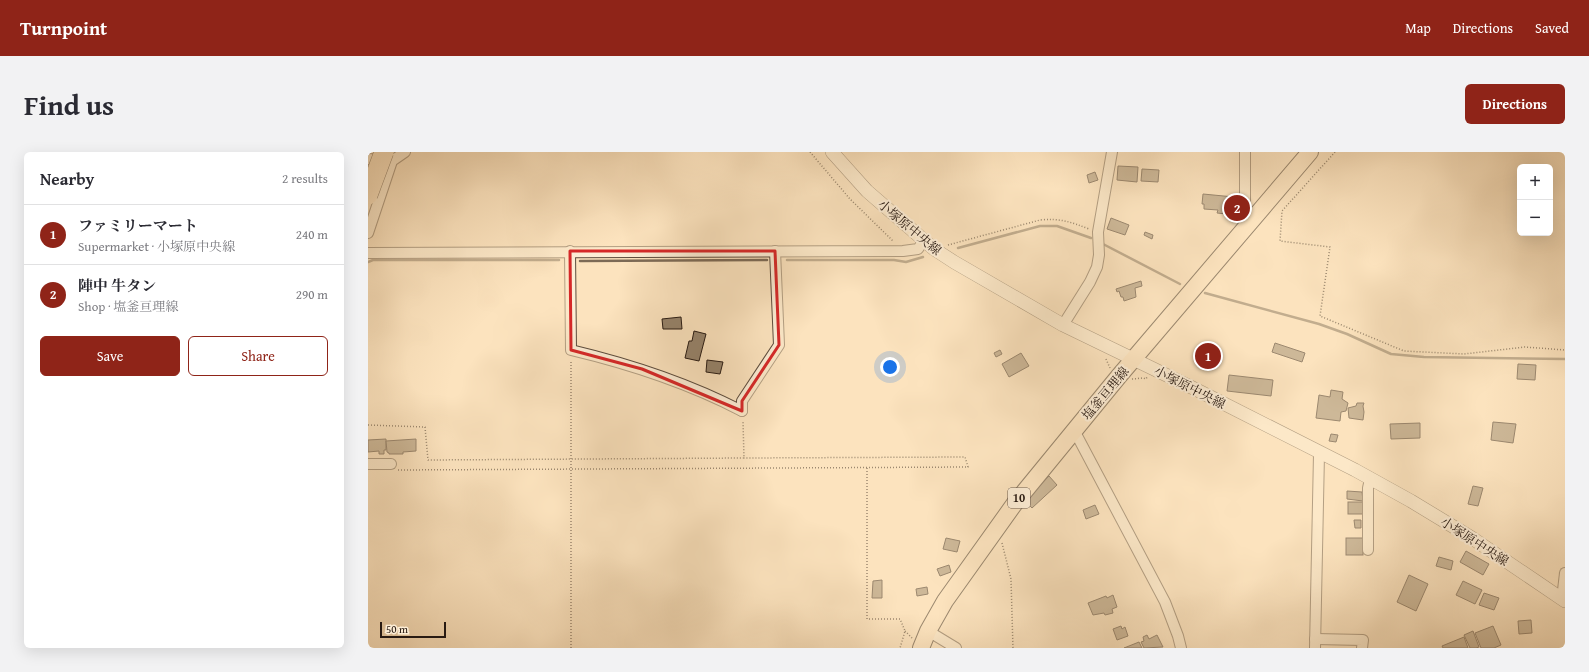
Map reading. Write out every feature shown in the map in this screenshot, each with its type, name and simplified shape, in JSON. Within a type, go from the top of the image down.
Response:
[{"type":"highway","points":[[368,195],[388,156]]},
{"type":"main road","name":"塩釜亘理線","points":[[921,648],[928,631],[945,601],[1015,503],[1074,430],[1310,152]]},
{"type":"street","points":[[368,160],[405,152]]},
{"type":"street","name":"小塚原中央線","points":[[832,152],[866,191],[934,249],[1064,325],[1134,359],[1412,501],[1472,538],[1564,600]]},
{"type":"street","points":[[1064,325],[1090,282],[1097,267],[1099,255],[1098,232],[1112,152]]},
{"type":"street","points":[[1245,152],[1245,214],[1252,219]]},
{"type":"street","points":[[368,233],[388,156]]},
{"type":"street","points":[[368,253],[570,251],[903,251],[918,249],[924,240]]},
{"type":"street","points":[[570,251],[571,350],[642,369],[715,397],[742,411],[742,401],[779,345],[775,251]]},
{"type":"street","points":[[1074,430],[1165,602],[1181,648]]},
{"type":"street","points":[[1319,454],[1315,644],[1363,640],[1362,648]]},
{"type":"street","points":[[368,464],[391,467]]},
{"type":"street","points":[[1368,550],[1368,488],[1370,479]]},
{"type":"street","points":[[1564,600],[1565,573]]},
{"type":"street","points":[[928,631],[956,648]]},
{"type":"path","points":[[810,152],[850,199],[903,251]]},
{"type":"path","points":[[1335,152],[1282,211],[1280,241],[1330,247],[1320,316],[1404,351],[1464,354],[1525,347],[1565,350]]},
{"type":"path","points":[[934,249],[1040,220],[1053,218],[1065,220],[1098,232]]},
{"type":"path","points":[[571,350],[571,648]]},
{"type":"path","points":[[1108,361],[1110,369]]},
{"type":"path","points":[[1129,379],[1146,379]]},
{"type":"path","points":[[742,411],[744,458]]},
{"type":"path","points":[[368,425],[426,427],[428,460],[571,458],[965,457],[968,468],[571,470],[391,467]]},
{"type":"path","points":[[867,468],[867,618],[900,619],[905,631],[900,648]]},
{"type":"path","points":[[1002,540],[1011,579],[1013,648]]},
{"type":"highlighted area","points":[[570,251],[775,251],[779,345],[742,401],[742,411],[642,369],[571,350]]},
{"type":"building","points":[[1118,166],[1138,167],[1137,182],[1117,180]]},
{"type":"building","points":[[1142,169],[1159,170],[1158,182],[1141,181]]},
{"type":"building","points":[[1095,172],[1098,180],[1089,183],[1087,175]]},
{"type":"building","points":[[1203,194],[1234,197],[1232,211],[1226,211],[1226,214],[1217,213],[1218,210],[1204,209],[1204,204],[1202,204]]},
{"type":"building","points":[[1233,200],[1240,200],[1239,214],[1232,214]]},
{"type":"building","points":[[1111,218],[1129,225],[1125,235],[1107,229]]},
{"type":"building","points":[[1145,232],[1153,235],[1152,239],[1144,235]]},
{"type":"building","points":[[1141,281],[1142,286],[1135,288],[1136,297],[1124,301],[1119,291],[1117,292],[1116,289]]},
{"type":"building","points":[[681,317],[682,329],[663,329],[662,319]]},
{"type":"building","points":[[694,331],[706,334],[699,361],[685,358],[689,341],[692,341]]},
{"type":"building","points":[[1210,343],[1221,352],[1206,369],[1195,359]]},
{"type":"building","points":[[1275,343],[1305,353],[1302,362],[1272,352]]},
{"type":"building","points":[[1000,350],[1002,354],[996,357],[994,353]]},
{"type":"building","points":[[1021,353],[1029,366],[1009,377],[1002,364]]},
{"type":"building","points":[[707,360],[723,362],[720,374],[706,372]]},
{"type":"building","points":[[1518,364],[1536,365],[1535,380],[1517,379]]},
{"type":"building","points":[[1229,375],[1273,380],[1271,396],[1227,391]]},
{"type":"building","points":[[1331,390],[1343,392],[1342,399],[1348,403],[1346,411],[1341,412],[1340,421],[1316,418],[1319,395],[1330,397]]},
{"type":"building","points":[[1357,403],[1364,403],[1363,420],[1349,418],[1348,408],[1356,406]]},
{"type":"building","points":[[1493,422],[1516,424],[1513,443],[1491,440]]},
{"type":"building","points":[[1420,423],[1420,438],[1391,439],[1390,424]]},
{"type":"building","points":[[1331,434],[1338,435],[1336,442],[1329,441]]},
{"type":"building","points":[[386,439],[386,450],[384,450],[384,454],[379,454],[379,451],[368,452],[368,440]]},
{"type":"building","points":[[416,439],[416,451],[403,452],[403,454],[389,454],[387,452],[386,441]]},
{"type":"building","points":[[1049,476],[1057,485],[1032,508],[1025,501]]},
{"type":"building","points":[[1473,486],[1483,488],[1478,506],[1468,504]]},
{"type":"building","points":[[1347,491],[1362,492],[1363,501],[1347,499]]},
{"type":"building","points":[[1348,502],[1365,502],[1365,514],[1348,514]]},
{"type":"building","points":[[1095,505],[1099,514],[1086,519],[1083,510]]},
{"type":"building","points":[[1354,520],[1361,520],[1361,528],[1355,528]]},
{"type":"building","points":[[946,538],[960,541],[957,552],[943,549]]},
{"type":"building","points":[[1346,538],[1363,538],[1363,555],[1346,555]]},
{"type":"building","points":[[1466,551],[1489,564],[1483,575],[1460,562]]},
{"type":"building","points":[[1439,557],[1453,561],[1451,570],[1436,566]]},
{"type":"building","points":[[949,565],[951,572],[940,576],[937,569]]},
{"type":"building","points":[[1409,575],[1428,584],[1416,611],[1397,602]]},
{"type":"building","points":[[882,580],[882,598],[872,598],[873,581]]},
{"type":"building","points":[[1463,581],[1482,590],[1475,604],[1456,595]]},
{"type":"building","points":[[927,587],[928,594],[917,596],[916,589]]},
{"type":"building","points":[[1484,593],[1499,598],[1494,610],[1479,605]]},
{"type":"building","points":[[1113,595],[1117,607],[1112,609],[1113,613],[1093,615],[1088,603]]},
{"type":"building","points":[[1531,620],[1532,633],[1519,634],[1518,621]]},
{"type":"building","points":[[1121,626],[1122,629],[1125,627],[1128,636],[1117,640],[1113,629]]},
{"type":"building","points":[[1493,626],[1501,645],[1494,648],[1481,648],[1475,633]]},
{"type":"building","points":[[1473,631],[1479,647],[1470,648],[1464,635]]},
{"type":"building","points":[[1147,635],[1149,639],[1157,635],[1163,647],[1144,648],[1141,642],[1144,641],[1143,637]]},
{"type":"building","points":[[1464,637],[1468,648],[1443,648],[1442,646]]},
{"type":"building","points":[[1139,642],[1142,648],[1124,648]]},
{"type":"waterway","points":[[958,248],[1040,226],[1057,226],[1091,238]]},
{"type":"waterway","points":[[1103,244],[1180,284]]},
{"type":"waterway","points":[[787,260],[894,260],[906,262],[923,257]]},
{"type":"waterway","points":[[368,262],[373,260],[559,260]]},
{"type":"waterway","points":[[580,261],[767,260]]},
{"type":"waterway","points":[[1205,293],[1319,324],[1347,334],[1391,354],[1424,357],[1565,359]]},
{"type":"place","name":"陣中 牛タン","points":[[1237,208]]},
{"type":"place","name":"ファミリーマート","points":[[1208,356]]}]
